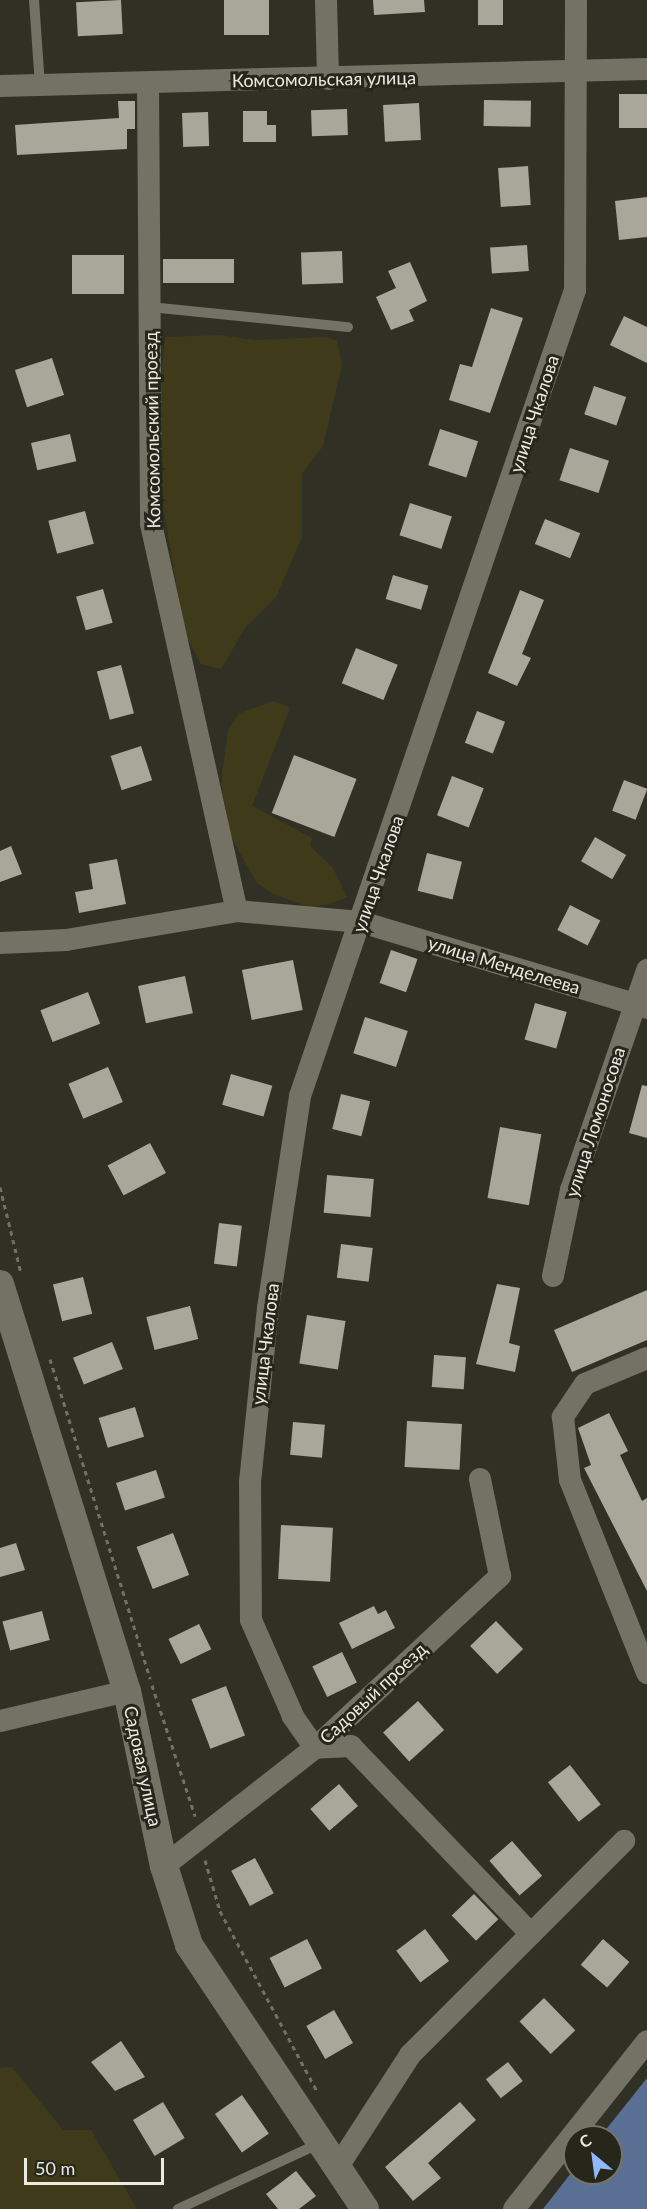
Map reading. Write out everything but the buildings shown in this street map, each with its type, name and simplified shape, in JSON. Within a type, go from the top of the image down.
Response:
[{"type":"street","points":[[326,0],[328,79]]},
{"type":"street","name":"улица Чкалова","points":[[315,1748],[293,1716],[251,1620],[250,1482],[268,1308],[300,1096],[574,290],[576,0]]},
{"type":"street","name":"Комсомольская улица","points":[[0,86],[576,73],[647,69]]},
{"type":"street","name":"Комсомольский проезд","points":[[148,84],[151,524],[237,911]]},
{"type":"street","name":"улица Менделеева","points":[[0,943],[66,940],[237,911],[361,922],[640,1006]]},
{"type":"street","name":"улица Ломоносова","points":[[552,1276],[571,1190],[640,1006],[647,970]]},
{"type":"street","name":"Садовая улица","points":[[11,1281],[127,1691],[164,1866],[189,1945],[365,2209]]},
{"type":"street","points":[[647,1358],[585,1384],[563,1417],[570,1480],[647,1673]]},
{"type":"street","name":"Садовый проезд","points":[[164,1866],[315,1748],[500,1576],[480,1479]]},
{"type":"street","points":[[0,1720],[127,1691]]},
{"type":"street","points":[[315,1748],[351,1746],[531,1934]]},
{"type":"street","points":[[337,2168],[410,2055],[624,1841]]},
{"type":"street","points":[[514,2209],[647,2042]]},
{"type":"lane","points":[[34,0],[40,86]]},
{"type":"lane","points":[[150,307],[348,327]]},
{"type":"lane","points":[[178,2209],[320,2143]]},
{"type":"path","points":[[0,1187],[11,1281]]},
{"type":"path","points":[[48,1353],[201,1837],[220,1911],[322,2101]]},
{"type":"shaded area","points":[[220,335],[254,340],[326,337],[337,341],[342,365],[323,446],[302,473],[302,537],[276,597],[245,628],[221,669],[201,664],[185,634],[160,489],[159,403],[165,337]]},
{"type":"shaded area","points":[[273,701],[290,708],[252,806],[312,838],[310,846],[333,868],[347,897],[311,908],[272,893],[256,882],[231,837],[221,784],[228,730],[238,714]]},
{"type":"shaded area","points":[[12,2067],[63,2130],[91,2130],[137,2209],[0,2209],[0,2068]]},
{"type":"water","points":[[647,2078],[647,2209],[543,2209],[563,2183],[623,2185],[623,2125],[610,2125]]}]
